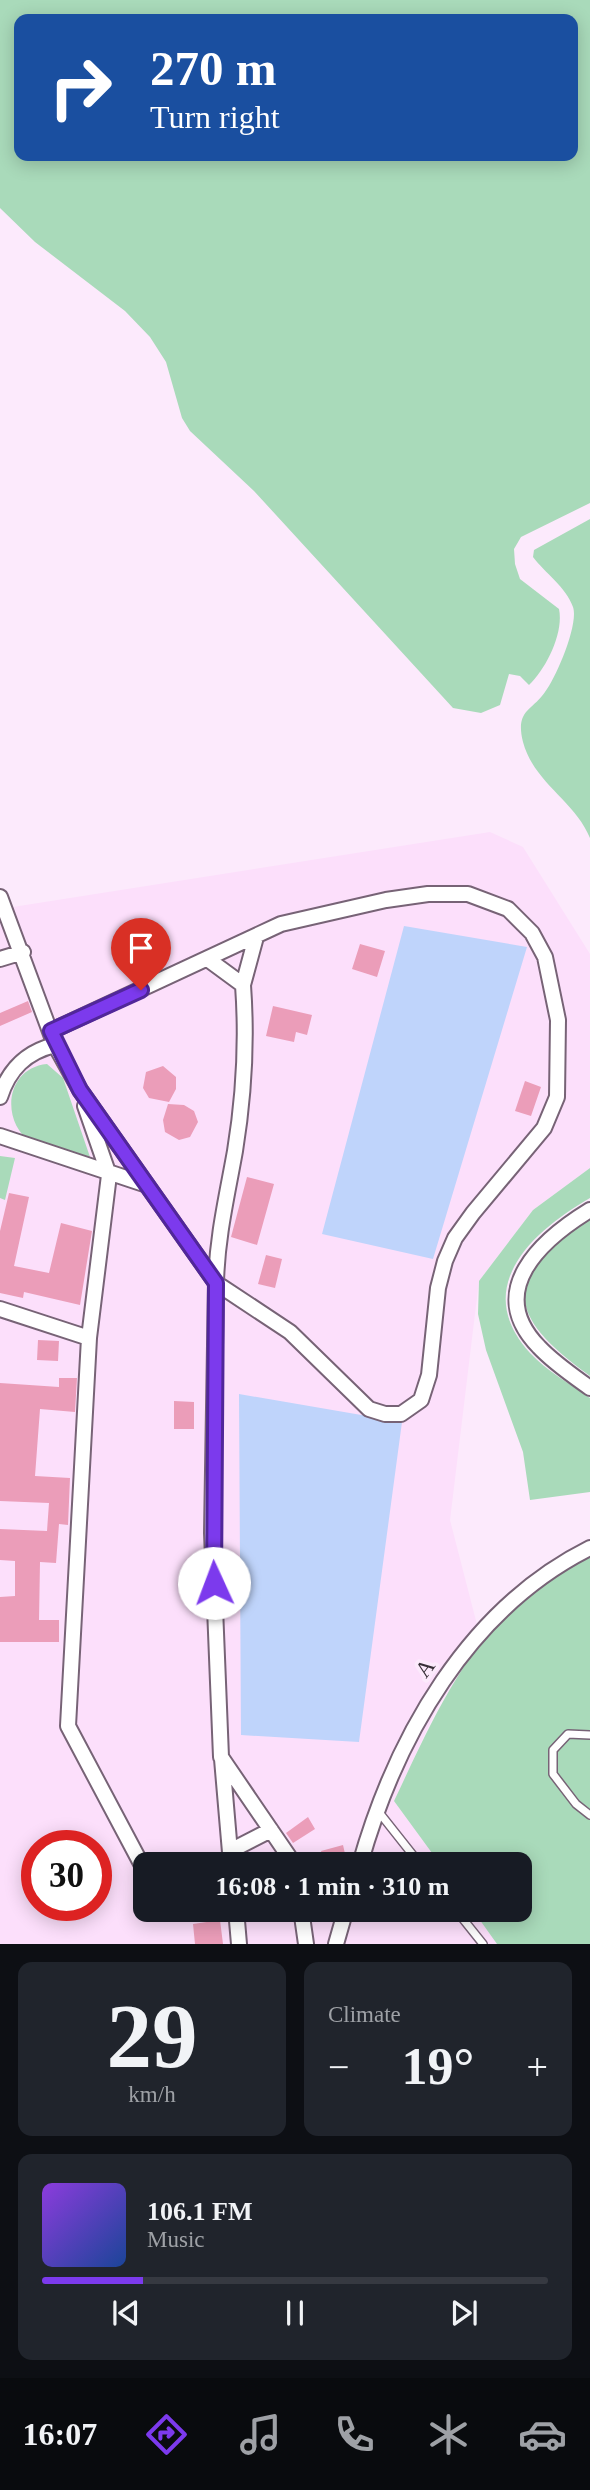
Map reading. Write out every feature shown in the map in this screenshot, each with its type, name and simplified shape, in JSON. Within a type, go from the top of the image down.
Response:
[{"type":"street","points":[[0,897],[23,952],[53,1038],[80,1090],[216,1283],[290,1332],[369,1409],[385,1415],[411,1410],[421,1400],[427,1384],[438,1288],[455,1238],[544,1128],[557,1097],[558,1020],[545,957],[532,933],[508,909],[468,894],[428,894],[386,900],[281,924],[53,1038],[5,1069],[0,1097]]},
{"type":"street","points":[[230,1852],[221,1758],[212,1533],[217,1240],[243,1085],[243,985],[256,937]]},
{"type":"street","points":[[0,960],[23,952]]},
{"type":"street","points":[[209,960],[243,985]]},
{"type":"street","points":[[80,1090],[109,1175],[89,1338],[68,1726],[135,1852]]},
{"type":"street","points":[[0,1136],[109,1175],[147,1185]]},
{"type":"street","points":[[590,1210],[548,1239],[530,1260],[522,1272],[517,1306],[519,1317],[537,1346],[590,1388]]},
{"type":"street","points":[[0,1309],[89,1338]]},
{"type":"street","name":"A","points":[[363,1852],[376,1808],[429,1700],[489,1621],[547,1573],[590,1548]]},
{"type":"street","points":[[221,1758],[286,1852]]},
{"type":"street","points":[[238,1852],[271,1830]]},
{"type":"street","points":[[237,1922],[239,1944]]},
{"type":"street","points":[[303,1922],[306,1944]]},
{"type":"street","points":[[337,1944],[343,1922]]},
{"type":"lane","points":[[590,1735],[568,1734],[553,1750],[553,1774],[576,1804],[590,1815]]},
{"type":"lane","points":[[376,1808],[411,1852]]},
{"type":"lane","points":[[465,1922],[482,1944]]},
{"type":"shaded area","points":[[490,832],[523,847],[590,954],[590,1168],[533,1210],[479,1281],[450,1520],[482,1644],[438,1706],[394,1801],[431,1852],[133,1852],[133,1922],[481,1922],[497,1944],[0,1944],[0,909]]},
{"type":"green space","points":[[0,0],[590,0],[590,503],[521,537],[514,549],[520,579],[559,609],[560,618],[552,650],[529,685],[520,676],[509,674],[500,705],[481,713],[453,708],[254,491],[190,431],[182,418],[166,362],[150,337],[125,311],[35,242],[0,208]]},
{"type":"green space","points":[[590,519],[590,838],[575,813],[545,781],[528,756],[521,723],[526,712],[550,685],[570,638],[574,615],[570,600],[533,557],[534,550]]},
{"type":"green space","points":[[47,1064],[63,1078],[90,1157],[38,1146],[22,1134],[15,1122],[12,1097],[15,1085],[22,1075]]},
{"type":"green space","points":[[0,1156],[15,1158],[5,1200],[0,1198]]},
{"type":"green space","points":[[590,1168],[590,1198],[548,1227],[530,1244],[516,1263],[508,1284],[506,1306],[513,1329],[530,1353],[590,1398],[590,1492],[530,1500],[523,1452],[486,1350],[478,1314],[479,1281],[533,1210]]},
{"type":"green space","points":[[590,1218],[590,1376],[542,1335],[529,1316],[525,1297],[528,1279],[540,1260]]},
{"type":"green space","points":[[590,1555],[590,1944],[497,1944],[481,1922],[532,1922],[532,1852],[431,1852],[394,1801],[447,1695],[480,1644],[519,1603]]},
{"type":"water","points":[[404,926],[527,947],[433,1259],[322,1234]]},
{"type":"water","points":[[239,1394],[402,1422],[359,1742],[241,1735]]},
{"type":"building","points":[[360,944],[385,951],[377,977],[352,969]]},
{"type":"building","points":[[28,1001],[32,1012],[0,1026],[0,1013]]},
{"type":"building","points":[[273,1006],[312,1015],[307,1035],[296,1032],[294,1042],[266,1036]]},
{"type":"building","points":[[163,1066],[176,1077],[176,1089],[169,1102],[149,1098],[143,1088],[146,1072]]},
{"type":"building","points":[[525,1081],[541,1087],[531,1116],[515,1111]]},
{"type":"building","points":[[168,1104],[184,1105],[194,1111],[198,1122],[190,1137],[179,1140],[165,1132],[163,1120]]},
{"type":"building","points":[[247,1177],[274,1184],[257,1245],[231,1237]]},
{"type":"building","points":[[9,1193],[29,1197],[14,1266],[49,1273],[61,1223],[92,1231],[80,1305],[24,1292],[23,1298],[0,1293],[0,1231]]},
{"type":"building","points":[[266,1255],[282,1259],[275,1288],[258,1284]]},
{"type":"building","points":[[38,1340],[59,1341],[58,1361],[37,1360]]},
{"type":"building","points":[[59,1378],[77,1378],[75,1412],[40,1409],[35,1476],[70,1478],[68,1525],[59,1524],[56,1563],[40,1562],[39,1620],[59,1620],[59,1642],[0,1642],[0,1597],[15,1596],[15,1561],[0,1560],[0,1529],[47,1531],[49,1503],[0,1501],[0,1383],[59,1387]]},
{"type":"building","points":[[174,1401],[194,1402],[194,1429],[174,1429]]},
{"type":"building","points":[[308,1817],[315,1829],[293,1843],[286,1833]]},
{"type":"building","points":[[343,1845],[345,1852],[321,1852]]},
{"type":"building","points":[[220,1922],[223,1944],[195,1944],[193,1924]]},
{"type":"route","points":[[141,990],[51,1031],[55,1045],[80,1090],[216,1283],[212,1533],[214,1583]]}]
